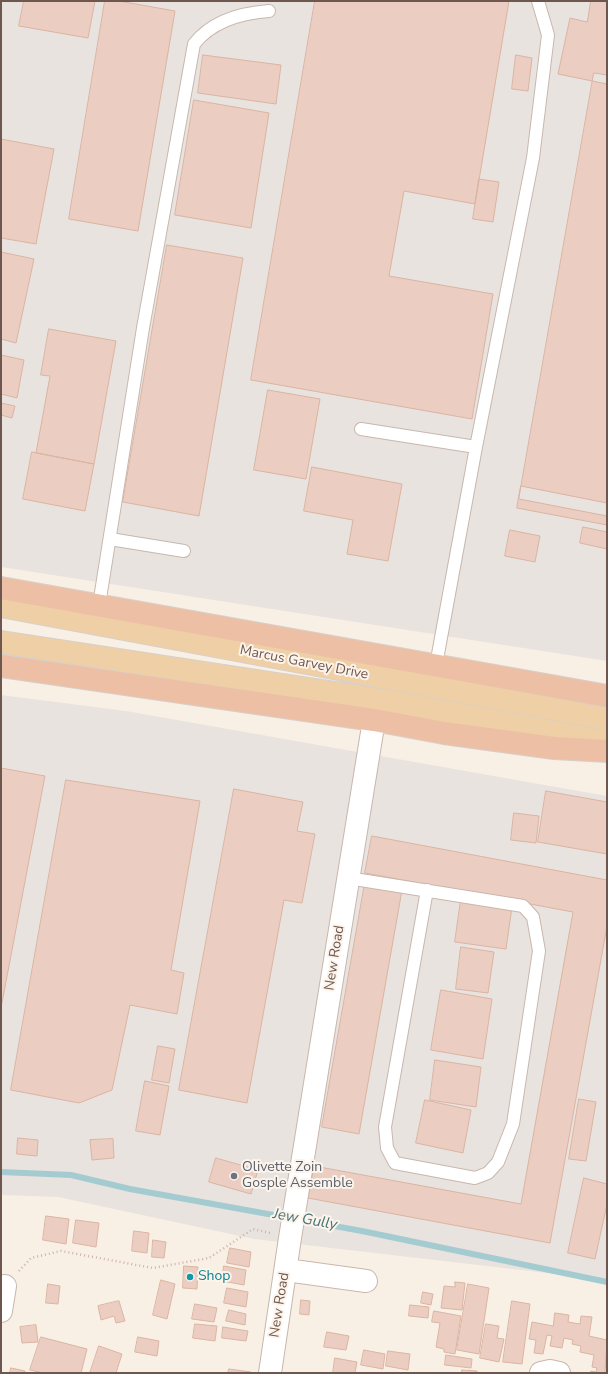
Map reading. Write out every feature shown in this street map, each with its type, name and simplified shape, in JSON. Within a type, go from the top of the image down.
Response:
[{"type":"highway","name":"Marcus Garvey Drive","points":[[1,588],[607,696]]},
{"type":"highway","points":[[1,666],[374,720],[444,733],[546,747],[607,751]]},
{"type":"main road","name":"Marcus Garvey Drive","points":[[1,606],[607,719]]},
{"type":"main road","name":"Marcus Garvey Drive","points":[[1,642],[382,700],[607,742]]},
{"type":"street","name":"New Road","points":[[270,1373],[290,1238],[374,720]]},
{"type":"street","points":[[286,1270],[366,1281]]},
{"type":"street","points":[[1,1312],[5,1286]]},
{"type":"street","points":[[541,1373],[550,1371],[559,1373]]},
{"type":"lane","points":[[436,665],[476,447],[533,158],[548,35],[538,1]]},
{"type":"lane","points":[[100,605],[143,328],[194,44],[216,24],[252,12],[269,11]]},
{"type":"lane","points":[[361,429],[476,447]]},
{"type":"lane","points":[[110,540],[184,551]]},
{"type":"lane","points":[[348,878],[427,890],[523,906],[533,917],[539,951],[513,1124],[498,1162],[488,1173],[475,1178],[395,1163],[387,1148],[385,1128],[427,890]]},
{"type":"path","points":[[5,1286],[31,1258],[61,1251],[153,1268],[209,1258],[253,1229],[290,1238]]},
{"type":"shaded area","points":[[1,1],[607,1],[607,661],[1,567]]},
{"type":"shaded area","points":[[1,695],[126,711],[607,796],[607,1280],[254,1239],[58,1197],[1,1195]]},
{"type":"building","points":[[24,1],[95,1],[88,38],[19,26]]},
{"type":"building","points":[[105,1],[119,1],[175,11],[138,231],[69,219]]},
{"type":"building","points":[[315,1],[509,1],[475,204],[404,191],[389,276],[493,294],[472,419],[251,380]]},
{"type":"building","points":[[591,1],[607,1],[607,84],[558,74],[570,18],[587,22]]},
{"type":"building","points":[[203,55],[281,65],[276,104],[198,93]]},
{"type":"building","points":[[516,55],[532,58],[528,91],[512,89]]},
{"type":"building","points":[[594,73],[607,75],[607,516],[519,499]]},
{"type":"building","points":[[194,100],[269,113],[251,228],[175,215]]},
{"type":"building","points":[[1,139],[54,149],[36,244],[1,238]]},
{"type":"building","points":[[479,179],[499,182],[493,222],[473,219]]},
{"type":"building","points":[[167,245],[243,258],[199,516],[123,502]]},
{"type":"building","points":[[1,252],[34,259],[16,343],[1,339]]},
{"type":"building","points":[[49,329],[116,341],[94,464],[36,453],[50,376],[41,375]]},
{"type":"building","points":[[1,355],[24,360],[17,398],[1,394]]},
{"type":"building","points":[[268,390],[320,399],[306,479],[254,470]]},
{"type":"building","points":[[1,403],[15,406],[12,418],[1,415]]},
{"type":"building","points":[[32,452],[94,464],[85,511],[23,499]]},
{"type":"building","points":[[312,467],[402,484],[388,561],[347,554],[353,520],[304,511]]},
{"type":"building","points":[[521,486],[607,503],[607,525],[517,508]]},
{"type":"building","points":[[583,527],[607,532],[607,549],[580,543]]},
{"type":"building","points":[[510,530],[540,536],[535,562],[505,556]]},
{"type":"building","points":[[1,768],[45,776],[1,1008]]},
{"type":"building","points":[[66,780],[200,801],[171,970],[184,973],[177,1014],[130,1005],[112,1090],[79,1103],[11,1090]]},
{"type":"building","points":[[234,789],[303,802],[297,831],[315,834],[302,903],[284,900],[247,1103],[179,1090]]},
{"type":"building","points":[[546,791],[607,802],[607,854],[538,842]]},
{"type":"building","points":[[514,813],[539,816],[536,843],[511,840]]},
{"type":"building","points":[[372,836],[607,880],[607,926],[550,1243],[308,1198],[314,1166],[521,1204],[573,912],[365,873]]},
{"type":"building","points":[[365,883],[402,890],[359,1134],[322,1127]]},
{"type":"building","points":[[461,900],[512,907],[506,949],[455,942]]},
{"type":"building","points":[[461,947],[494,952],[488,993],[456,989]]},
{"type":"building","points":[[441,990],[492,999],[483,1059],[431,1050]]},
{"type":"building","points":[[158,1046],[175,1049],[169,1083],[152,1080]]},
{"type":"building","points":[[435,1060],[481,1067],[476,1107],[430,1100]]},
{"type":"building","points":[[145,1081],[169,1086],[160,1135],[136,1131]]},
{"type":"building","points":[[579,1099],[596,1102],[586,1161],[569,1159]]},
{"type":"building","points":[[425,1100],[471,1110],[463,1153],[416,1143]]},
{"type":"building","points":[[18,1138],[38,1140],[37,1156],[17,1154]]},
{"type":"building","points":[[113,1139],[114,1158],[92,1160],[90,1140]]},
{"type":"building","name":"Olivette Zoin Gosple Assemble","points":[[216,1158],[258,1170],[251,1194],[209,1182]]},
{"type":"building","points":[[584,1178],[607,1184],[607,1204],[595,1259],[568,1253]]},
{"type":"building","points":[[46,1216],[69,1219],[66,1244],[43,1240]]},
{"type":"building","points":[[76,1220],[99,1223],[96,1247],[73,1243]]},
{"type":"building","points":[[134,1231],[149,1233],[147,1253],[132,1251]]},
{"type":"building","points":[[153,1240],[166,1242],[164,1258],[152,1257]]},
{"type":"building","points":[[230,1248],[251,1252],[249,1267],[227,1263]]},
{"type":"building","name":"Shop","points":[[184,1266],[198,1267],[197,1289],[183,1288]]},
{"type":"building","points":[[224,1266],[246,1270],[244,1285],[222,1281]]},
{"type":"building","points":[[161,1280],[175,1284],[167,1319],[153,1315]]},
{"type":"building","points":[[455,1282],[465,1283],[462,1310],[441,1308],[444,1286],[455,1287]]},
{"type":"building","points":[[48,1284],[60,1286],[58,1304],[46,1303]]},
{"type":"building","points":[[468,1284],[489,1288],[479,1354],[457,1350]]},
{"type":"building","points":[[227,1288],[248,1292],[246,1307],[224,1303]]},
{"type":"building","points":[[423,1292],[433,1294],[431,1305],[421,1303]]},
{"type":"building","points":[[301,1300],[310,1301],[309,1315],[300,1314]]},
{"type":"building","points":[[119,1301],[125,1321],[116,1323],[114,1316],[101,1320],[98,1306]]},
{"type":"building","points":[[512,1301],[530,1304],[522,1364],[503,1362]]},
{"type":"building","points":[[195,1304],[217,1308],[214,1322],[192,1319]]},
{"type":"building","points":[[410,1305],[429,1307],[428,1318],[409,1316]]},
{"type":"building","points":[[229,1310],[246,1314],[245,1325],[226,1321]]},
{"type":"building","points":[[434,1311],[461,1316],[455,1354],[444,1352],[444,1349],[436,1347],[440,1323],[432,1322]]},
{"type":"building","points":[[555,1313],[569,1315],[568,1322],[580,1324],[581,1316],[592,1317],[589,1336],[607,1340],[605,1373],[590,1373],[591,1371],[596,1372],[597,1368],[592,1367],[594,1355],[580,1352],[581,1346],[572,1344],[573,1340],[564,1338],[562,1348],[550,1346],[552,1336],[547,1335],[543,1354],[534,1353],[536,1340],[529,1339],[532,1322],[553,1326]]},
{"type":"building","points":[[195,1324],[217,1326],[215,1341],[193,1338]]},
{"type":"building","points":[[486,1324],[499,1326],[497,1338],[504,1339],[499,1362],[480,1358]]},
{"type":"building","points":[[36,1325],[38,1342],[22,1343],[20,1327]]},
{"type":"building","points":[[223,1327],[248,1331],[246,1341],[222,1338]]},
{"type":"building","points":[[327,1332],[349,1336],[346,1350],[324,1347]]},
{"type":"building","points":[[41,1337],[87,1349],[81,1373],[43,1373],[30,1370]]},
{"type":"building","points":[[138,1337],[159,1341],[157,1356],[135,1352]]},
{"type":"building","points":[[99,1346],[122,1354],[116,1373],[90,1373]]},
{"type":"building","points":[[364,1350],[385,1354],[383,1369],[361,1365]]},
{"type":"building","points":[[388,1351],[410,1354],[408,1370],[386,1366]]},
{"type":"building","points":[[446,1355],[472,1359],[471,1368],[445,1365]]},
{"type":"building","points":[[335,1358],[357,1362],[355,1373],[333,1373]]},
{"type":"building","points":[[11,1368],[25,1371],[25,1373],[10,1373]]},
{"type":"building","points":[[229,1369],[251,1372],[251,1373],[228,1373]]},
{"type":"building","points":[[462,1370],[477,1371],[477,1373],[462,1373]]},
{"type":"waterway","name":"Jew Gully","points":[[1,1172],[71,1175],[130,1189],[362,1231],[607,1282]]},
{"type":"place","name":"Olivette Zoin Gosple Assemble","points":[[234,1176]]},
{"type":"place","name":"Shop","points":[[190,1277]]}]
